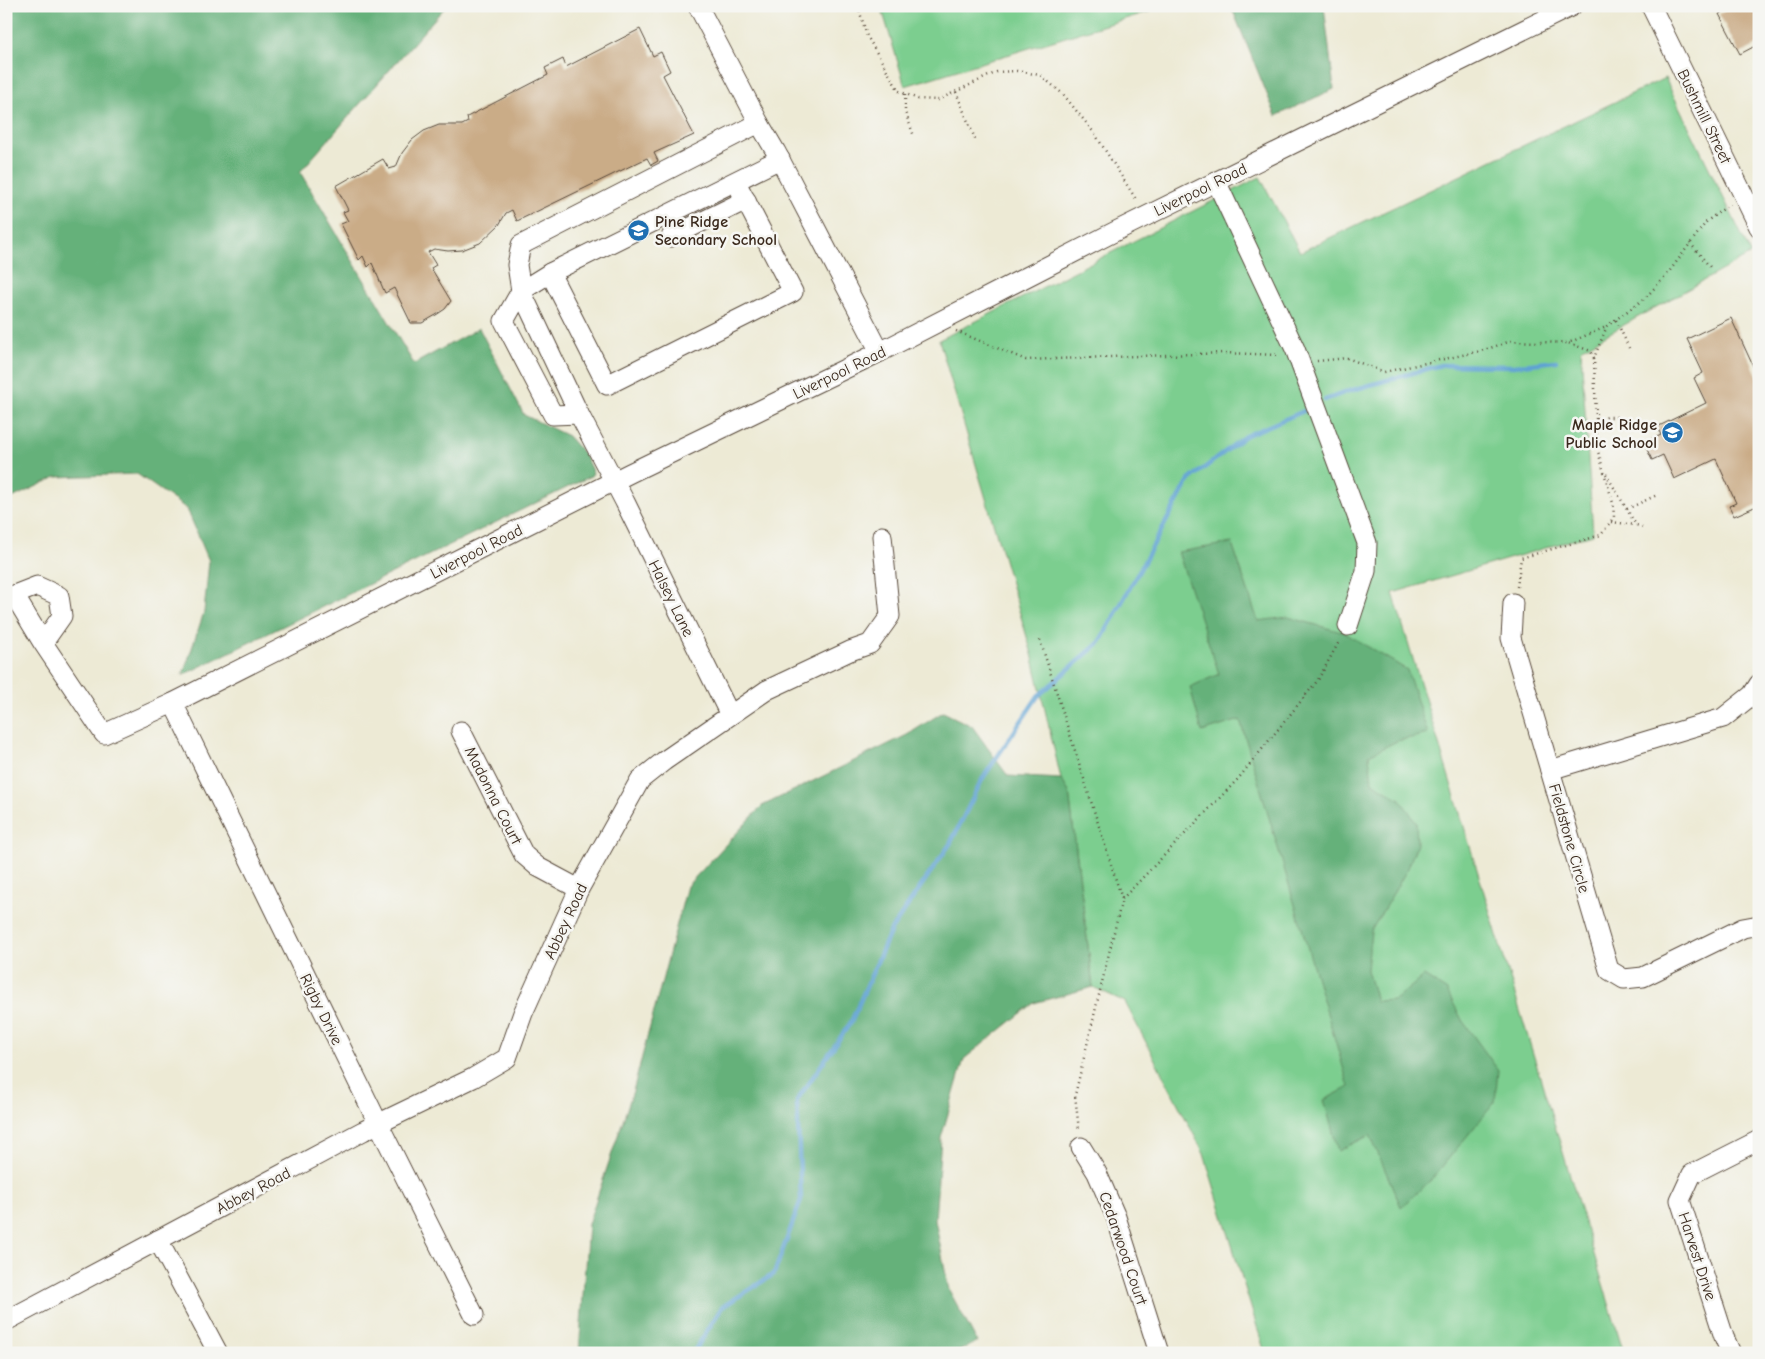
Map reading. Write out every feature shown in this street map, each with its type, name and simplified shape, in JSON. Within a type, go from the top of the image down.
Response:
[{"type":"street","points":[[698,6],[880,352]]},
{"type":"street","name":"Liverpool Road","points":[[43,643],[104,734],[173,702],[615,481],[880,352],[1216,181],[1572,6]]},
{"type":"street","name":"Bushmill Street","points":[[1651,6],[1722,152],[1751,201],[1759,227]]},
{"type":"street","name":"Halsey Lane","points":[[730,715],[615,481],[579,414],[520,291],[517,265],[521,245],[759,123]]},
{"type":"street","points":[[579,414],[553,415],[504,321],[520,291],[550,273],[780,159]]},
{"type":"street","points":[[1216,181],[1298,356],[1367,543],[1366,570],[1348,626]]},
{"type":"street","points":[[550,273],[607,385],[793,292],[736,182]]},
{"type":"street","points":[[671,237],[746,200]]},
{"type":"street","name":"Abbey Road","points":[[6,1321],[378,1123],[473,1078],[506,1058],[523,1014],[579,889],[640,780],[664,761],[767,690],[850,651],[870,644],[890,616],[882,536]]},
{"type":"street","points":[[37,586],[59,596],[62,616],[43,643],[10,588],[37,586]]},
{"type":"street","points":[[1513,603],[1510,638],[1550,770]]},
{"type":"street","name":"Fieldstone Circle","points":[[1759,684],[1752,695],[1723,718],[1550,770],[1609,970],[1624,979],[1643,977],[1743,928],[1759,925]]},
{"type":"street","name":"Rigby Drive","points":[[173,702],[378,1123],[474,1315]]},
{"type":"street","name":"Madonna Court","points":[[461,730],[524,855],[538,866],[579,889]]},
{"type":"street","name":"Harvest Drive","points":[[1731,1353],[1724,1337],[1680,1200],[1692,1174],[1759,1140]]},
{"type":"street","name":"Cedarwood Court","points":[[1081,1147],[1097,1172],[1116,1217],[1159,1353]]},
{"type":"street","points":[[158,1240],[218,1353]]},
{"type":"path","points":[[858,6],[866,36],[899,91],[918,99],[938,100],[997,72],[1017,70],[1040,75],[1063,94],[1096,134],[1137,200]]},
{"type":"path","points":[[956,92],[975,139]]},
{"type":"path","points":[[905,94],[905,112],[914,136]]},
{"type":"path","points":[[1568,343],[1607,326],[1644,299],[1666,276],[1707,221],[1751,201]]},
{"type":"path","points":[[1690,243],[1710,267]]},
{"type":"path","points":[[1616,320],[1630,350]]},
{"type":"path","points":[[1594,358],[1607,326]]},
{"type":"path","points":[[955,331],[1026,360],[1224,353],[1298,356],[1319,362],[1347,358],[1384,372],[1481,351],[1510,341],[1568,343],[1591,351],[1594,358],[1597,448],[1614,503],[1614,517],[1602,536],[1521,558],[1519,579],[1513,603]]},
{"type":"path","points":[[1596,420],[1619,417]]},
{"type":"path","points":[[1603,470],[1636,525]]},
{"type":"path","points":[[1627,509],[1656,496]]},
{"type":"path","points":[[1611,522],[1642,527]]},
{"type":"path","points":[[1081,1147],[1075,1095],[1122,899],[1238,779],[1318,680],[1348,626]]},
{"type":"path","points":[[1040,640],[1122,899]]},
{"type":"green space","points":[[6,6],[446,6],[300,172],[414,364],[479,328],[524,415],[568,436],[584,454],[593,473],[591,476],[183,675],[204,612],[209,561],[187,509],[137,474],[56,477],[6,501]]},
{"type":"green space","points":[[881,6],[1150,6],[1151,11],[905,86]]},
{"type":"green space","points":[[1231,6],[1324,6],[1334,89],[1276,116]]},
{"type":"green space","points":[[1665,78],[1751,254],[1581,349],[1593,534],[1393,593],[1624,1353],[1265,1353],[1204,1154],[1125,1002],[1093,987],[1069,793],[1061,779],[1032,654],[939,340],[1260,177],[1300,252]]},
{"type":"green space","points":[[1232,543],[1258,621],[1288,617],[1345,633],[1407,670],[1428,734],[1397,741],[1369,755],[1372,782],[1400,799],[1416,822],[1417,844],[1408,868],[1371,931],[1367,970],[1376,1001],[1395,1000],[1424,976],[1447,991],[1462,1020],[1498,1070],[1495,1102],[1431,1180],[1401,1207],[1370,1135],[1338,1151],[1324,1100],[1349,1087],[1240,720],[1202,732],[1190,687],[1219,674],[1178,552]]},
{"type":"green space","points":[[943,712],[972,726],[1008,776],[1061,779],[1069,792],[1093,987],[1034,1003],[964,1059],[941,1138],[935,1220],[949,1290],[977,1342],[955,1353],[579,1353],[588,1224],[633,1091],[687,886],[762,806],[907,735]]},
{"type":"building","points":[[1734,6],[1759,6],[1759,44],[1740,54],[1719,14]]},
{"type":"building","name":"Pine Ridge Secondary School","points":[[640,29],[653,56],[661,52],[670,71],[663,75],[694,135],[654,153],[658,161],[651,165],[647,158],[517,221],[512,210],[506,213],[499,225],[480,243],[462,250],[434,249],[428,252],[436,265],[431,268],[451,301],[445,309],[422,323],[411,323],[394,288],[385,293],[372,263],[368,267],[363,256],[359,260],[341,224],[348,221],[343,212],[348,210],[336,186],[383,159],[389,169],[396,167],[402,153],[412,140],[424,131],[439,125],[462,125],[468,122],[467,117],[548,75],[545,68],[563,59],[566,67]]},
{"type":"building","points":[[1731,318],[1759,379],[1759,505],[1734,516],[1729,506],[1736,503],[1716,459],[1674,479],[1663,455],[1652,460],[1644,443],[1661,435],[1657,427],[1706,403],[1694,378],[1703,373],[1687,339]]},
{"type":"waterway","points":[[1325,400],[1349,391],[1441,365],[1514,366],[1556,361]]},
{"type":"waterway","points":[[693,1353],[722,1307],[774,1274],[801,1200],[797,1100],[851,1022],[891,930],[950,844],[983,778],[1038,696],[1100,642],[1189,480],[1245,436],[1304,411]]},
{"type":"place","name":"Pine Ridge Secondary School","points":[[639,230]]},
{"type":"place","name":"Maple Ridge Public School","points":[[1673,433]]}]
